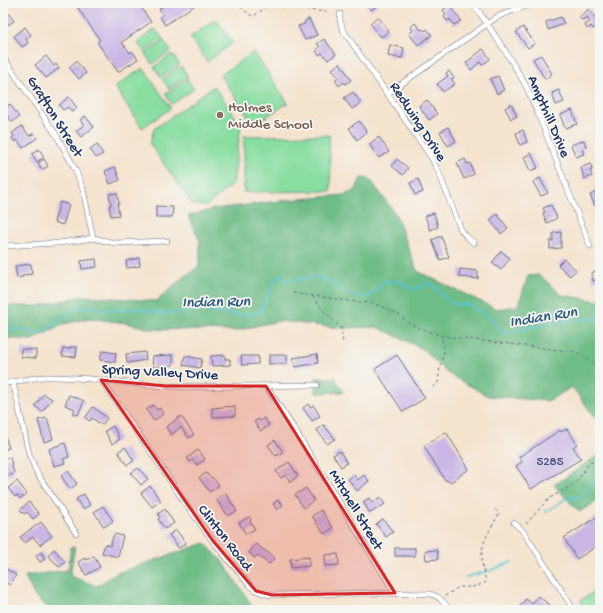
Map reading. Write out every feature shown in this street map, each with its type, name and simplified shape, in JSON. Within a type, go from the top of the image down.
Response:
[{"type":"street","name":"Ampthill Drive","points":[[472,3],[526,86],[590,246]]},
{"type":"street","points":[[387,94],[497,17],[509,11],[538,3]]},
{"type":"street","name":"Redwing Drive","points":[[340,14],[343,30],[422,144],[435,166],[461,230],[474,243]]},
{"type":"street","name":"Grafton Street","points":[[3,57],[58,136],[75,169],[83,189],[93,238]]},
{"type":"street","points":[[3,246],[58,243],[93,238],[115,243],[167,241]]},
{"type":"street","name":"Spring Valley Drive","points":[[3,384],[45,377],[62,377],[173,386],[316,385]]},
{"type":"street","name":"Clinton Road","points":[[101,380],[208,536],[256,591],[272,595],[395,593]]},
{"type":"street","points":[[13,382],[32,462],[37,473],[76,533]]},
{"type":"street","name":"Mitchell Street","points":[[266,386],[395,593]]},
{"type":"street","points":[[514,523],[521,529],[529,540],[574,610]]},
{"type":"street","points":[[395,593],[437,595],[445,603],[449,610]]},
{"type":"path","points":[[229,3],[241,6],[250,16],[254,16],[266,7],[274,6],[327,12]]},
{"type":"path","points":[[293,292],[312,296],[373,303],[398,314],[410,324],[442,336],[576,352],[600,367]]},
{"type":"path","points":[[312,296],[323,310],[341,328],[343,343]]},
{"type":"path","points":[[433,386],[438,383],[440,366],[444,353],[442,336]]},
{"type":"path","points":[[521,529],[550,498],[578,480],[589,463],[600,460]]},
{"type":"path","points":[[441,599],[459,587],[472,587],[486,582],[481,551],[485,539],[499,514],[494,508]]},
{"type":"highlighted area","points":[[101,380],[166,386],[266,386],[395,593],[272,595],[256,591],[213,541]]},
{"type":"green space","points":[[216,19],[233,43],[207,62],[190,37]]},
{"type":"green space","points":[[155,29],[163,39],[144,52],[137,42]]},
{"type":"green space","points":[[164,41],[171,51],[152,64],[145,54]]},
{"type":"green space","points":[[254,52],[288,103],[254,125],[220,75]]},
{"type":"green space","points":[[172,54],[180,64],[161,77],[154,67]]},
{"type":"green space","points":[[181,66],[188,76],[169,89],[162,79]]},
{"type":"green space","points":[[143,68],[171,108],[142,128],[115,87]]},
{"type":"green space","points":[[187,79],[194,89],[172,104],[165,94]]},
{"type":"green space","points":[[214,86],[241,125],[233,184],[206,206],[193,205],[150,144],[154,129]]},
{"type":"green space","points":[[329,135],[331,191],[244,192],[244,136]]},
{"type":"green space","points":[[361,178],[370,179],[396,215],[417,271],[496,309],[518,306],[528,276],[539,275],[562,295],[598,301],[600,300],[600,424],[572,387],[548,401],[488,396],[447,373],[423,349],[377,327],[341,328],[278,321],[234,331],[152,329],[125,323],[89,318],[64,324],[32,340],[3,338],[3,306],[39,306],[84,296],[157,301],[179,281],[199,266],[200,241],[188,216],[214,209],[344,195],[355,191]]},
{"type":"green space","points":[[316,378],[335,378],[344,392],[316,393]]},
{"type":"green space","points":[[600,454],[600,500],[579,512],[554,485]]},
{"type":"green space","points":[[205,543],[223,562],[255,610],[51,610],[35,597],[25,576],[68,570],[71,547],[75,547],[70,576],[97,586],[117,573]]},
{"type":"green space","points":[[600,588],[600,610],[586,610],[580,601]]},
{"type":"building","points":[[138,3],[151,22],[122,42],[130,53],[132,51],[138,59],[118,72],[97,42],[100,40],[75,4]]},
{"type":"building","points":[[168,3],[198,3],[165,25],[160,17],[163,15],[159,9]]},
{"type":"building","points":[[366,3],[377,3],[378,5],[371,10]]},
{"type":"building","points":[[450,5],[461,21],[454,25],[450,19],[447,21],[444,17],[446,15],[443,10]]},
{"type":"building","points":[[5,9],[14,21],[6,26],[3,22],[3,10]]},
{"type":"building","points":[[589,9],[600,24],[593,29],[591,26],[587,29],[585,25],[590,22],[587,17],[582,20],[579,17]]},
{"type":"building","points":[[378,17],[389,31],[381,37],[370,23]]},
{"type":"building","points":[[561,17],[564,24],[548,30],[546,22]]},
{"type":"building","points":[[309,19],[317,35],[305,40],[298,26],[305,24],[304,22]]},
{"type":"building","points":[[415,23],[421,30],[423,29],[425,31],[427,29],[432,35],[418,45],[409,34],[413,31],[411,27]]},
{"type":"building","points":[[25,27],[31,35],[26,39],[28,43],[22,47],[14,36]]},
{"type":"building","points":[[523,27],[535,43],[528,48],[516,32]]},
{"type":"building","points":[[324,39],[336,54],[328,60],[322,53],[319,55],[316,51],[320,47],[317,44]]},
{"type":"building","points":[[390,45],[404,48],[402,58],[388,56]]},
{"type":"building","points":[[483,49],[490,59],[482,65],[480,62],[471,70],[466,63]]},
{"type":"building","points":[[541,55],[552,74],[545,79],[533,59]]},
{"type":"building","points":[[46,56],[54,66],[56,64],[59,68],[46,78],[35,65]]},
{"type":"building","points":[[76,61],[86,73],[79,79],[69,67]]},
{"type":"building","points":[[340,63],[351,80],[345,84],[344,82],[339,86],[335,80],[338,77],[332,69]]},
{"type":"building","points":[[449,71],[454,78],[451,79],[455,84],[443,92],[437,84],[448,76],[446,73]]},
{"type":"building","points":[[498,76],[504,90],[497,94],[490,79]]},
{"type":"building","points":[[559,90],[564,102],[556,105],[552,93]]},
{"type":"building","points":[[353,92],[361,103],[352,109],[344,98]]},
{"type":"building","points":[[69,97],[77,108],[72,112],[68,107],[63,110],[59,105]]},
{"type":"building","points":[[427,100],[437,114],[429,120],[419,106]]},
{"type":"building","points":[[10,104],[19,117],[12,122],[3,109]]},
{"type":"building","points":[[511,104],[517,116],[511,119],[505,108]]},
{"type":"building","points":[[572,110],[577,124],[565,128],[560,115]]},
{"type":"building","points":[[85,116],[94,127],[81,137],[76,131],[84,125],[80,120]]},
{"type":"building","points":[[359,121],[367,132],[357,140],[349,128]]},
{"type":"building","points":[[22,126],[29,136],[34,133],[37,138],[23,148],[17,140],[15,142],[12,138],[14,136],[12,133]]},
{"type":"building","points":[[448,127],[456,141],[448,146],[440,132]]},
{"type":"building","points":[[523,130],[527,142],[520,145],[516,133]]},
{"type":"building","points":[[379,137],[389,152],[379,158],[369,144]]},
{"type":"building","points":[[584,140],[586,147],[582,149],[584,154],[576,157],[571,145]]},
{"type":"building","points":[[97,144],[103,154],[96,158],[90,149]]},
{"type":"building","points":[[39,149],[44,157],[37,162],[32,154]]},
{"type":"building","points":[[531,153],[538,168],[530,171],[524,157]]},
{"type":"building","points":[[44,159],[48,166],[42,170],[38,163]]},
{"type":"building","points":[[397,159],[408,168],[403,175],[392,166]]},
{"type":"building","points":[[465,159],[467,164],[470,163],[474,174],[464,179],[457,163]]},
{"type":"building","points":[[591,164],[592,170],[590,170],[592,176],[584,179],[581,167]]},
{"type":"building","points":[[115,167],[120,180],[110,184],[105,171]]},
{"type":"building","points":[[540,178],[548,193],[541,196],[533,182]]},
{"type":"building","points":[[418,179],[423,192],[415,195],[410,183]]},
{"type":"building","points":[[598,191],[600,196],[600,204],[595,206],[590,195]]},
{"type":"building","points":[[117,193],[119,215],[111,216],[109,194]]},
{"type":"building","points":[[60,202],[69,205],[63,225],[54,222]]},
{"type":"building","points":[[551,205],[557,218],[547,223],[543,213],[545,212],[543,208]]},
{"type":"building","points":[[156,206],[173,207],[172,217],[156,217]]},
{"type":"building","points":[[434,213],[438,227],[430,230],[425,216]]},
{"type":"building","points":[[497,214],[508,228],[501,234],[490,220]]},
{"type":"building","points":[[561,232],[561,248],[550,249],[550,241],[553,241],[553,233]]},
{"type":"building","points":[[441,236],[449,257],[440,260],[432,240]]},
{"type":"building","points":[[501,251],[510,258],[501,270],[492,263]]},
{"type":"building","points":[[139,258],[140,266],[127,268],[126,261]]},
{"type":"building","points":[[96,259],[97,267],[82,269],[81,261]]},
{"type":"building","points":[[564,259],[576,270],[570,276],[558,265]]},
{"type":"building","points":[[31,264],[32,274],[23,275],[23,277],[17,278],[15,266]]},
{"type":"building","points":[[460,269],[478,271],[478,279],[459,277]]},
{"type":"building","points":[[600,270],[600,279],[593,281],[591,273]]},
{"type":"building","points":[[70,347],[77,347],[76,357],[62,356],[63,348],[70,349]]},
{"type":"building","points":[[21,349],[36,350],[36,358],[21,357]]},
{"type":"building","points":[[102,351],[116,353],[115,362],[100,360]]},
{"type":"building","points":[[145,352],[146,360],[127,363],[126,354]]},
{"type":"building","points":[[317,354],[318,363],[295,367],[293,358]]},
{"type":"building","points":[[173,355],[173,365],[153,367],[152,356]]},
{"type":"building","points":[[225,355],[225,359],[230,359],[230,365],[212,366],[211,356]]},
{"type":"building","points":[[269,355],[287,355],[287,364],[269,364]]},
{"type":"building","points":[[397,355],[425,398],[403,412],[375,369]]},
{"type":"building","points":[[185,356],[202,359],[200,368],[183,365]]},
{"type":"building","points":[[241,356],[258,356],[258,364],[242,365]]},
{"type":"building","points":[[44,394],[52,399],[42,412],[35,406]]},
{"type":"building","points":[[69,395],[84,401],[78,415],[73,414],[75,409],[65,405]]},
{"type":"building","points":[[308,404],[310,407],[313,405],[320,416],[312,421],[303,408]]},
{"type":"building","points":[[153,405],[157,410],[160,408],[163,414],[154,421],[146,410]]},
{"type":"building","points":[[235,406],[235,416],[213,417],[212,408]]},
{"type":"building","points":[[93,407],[107,418],[102,425],[92,418],[90,421],[85,418]]},
{"type":"building","points":[[181,416],[194,435],[189,438],[181,427],[171,435],[166,427]]},
{"type":"building","points":[[47,418],[53,439],[44,442],[38,420]]},
{"type":"building","points":[[264,418],[269,425],[261,431],[254,422],[258,419],[260,421]]},
{"type":"building","points":[[324,425],[335,439],[327,444],[317,430]]},
{"type":"building","points":[[113,426],[120,439],[112,444],[105,431]]},
{"type":"building","points":[[567,429],[577,444],[573,447],[581,459],[531,489],[516,466],[522,462],[519,457],[560,430],[561,432]]},
{"type":"building","points":[[3,430],[9,448],[3,450]]},
{"type":"building","points":[[446,432],[469,469],[451,482],[445,480],[424,446]]},
{"type":"building","points":[[275,440],[283,452],[276,456],[268,445]]},
{"type":"building","points":[[65,443],[69,457],[63,459],[65,463],[54,466],[49,449]]},
{"type":"building","points":[[125,447],[134,461],[127,465],[118,452]]},
{"type":"building","points":[[198,450],[205,459],[197,465],[193,460],[190,462],[187,458]]},
{"type":"building","points":[[340,451],[347,463],[341,467],[333,455]]},
{"type":"building","points":[[10,457],[14,474],[6,476],[3,459]]},
{"type":"building","points":[[289,462],[298,476],[290,482],[286,475],[281,478],[276,471]]},
{"type":"building","points":[[138,468],[148,479],[141,485],[131,473]]},
{"type":"building","points":[[68,471],[77,484],[70,489],[61,476]]},
{"type":"building","points":[[206,473],[219,485],[210,492],[199,478]]},
{"type":"building","points":[[354,475],[358,480],[364,475],[369,481],[357,491],[348,479]]},
{"type":"building","points":[[17,481],[27,494],[20,499],[17,495],[15,497],[8,488]]},
{"type":"building","points":[[150,486],[161,501],[152,507],[141,493]]},
{"type":"building","points":[[306,488],[314,500],[304,508],[295,495]]},
{"type":"building","points":[[225,493],[237,511],[228,516],[216,499]]},
{"type":"building","points":[[84,494],[90,505],[83,509],[76,499]]},
{"type":"building","points":[[380,497],[385,504],[370,513],[363,502],[369,498],[372,503]]},
{"type":"building","points":[[278,500],[283,505],[277,510],[273,504]]},
{"type":"building","points":[[29,502],[39,514],[33,519],[27,512],[24,514],[20,510]]},
{"type":"building","points":[[103,506],[113,521],[104,527],[94,512]]},
{"type":"building","points":[[165,509],[174,523],[165,529],[158,519],[160,517],[158,514]]},
{"type":"building","points":[[321,510],[333,528],[324,534],[312,516]]},
{"type":"building","points":[[600,515],[600,544],[577,559],[564,538]]},
{"type":"building","points":[[249,517],[255,529],[246,534],[239,523]]},
{"type":"building","points":[[383,519],[393,532],[386,537],[376,524]]},
{"type":"building","points":[[41,522],[52,536],[40,545],[33,537],[25,543],[20,537]]},
{"type":"building","points":[[176,530],[186,543],[179,548],[169,535]]},
{"type":"building","points":[[114,534],[123,536],[118,557],[102,553],[105,544],[110,546]]},
{"type":"building","points":[[256,544],[275,558],[269,564],[257,555],[255,558],[249,553]]},
{"type":"building","points":[[395,548],[415,548],[415,556],[395,556]]},
{"type":"building","points":[[54,549],[65,562],[59,567],[48,555]]},
{"type":"building","points":[[437,550],[438,559],[426,560],[425,551]]},
{"type":"building","points":[[41,552],[45,559],[40,562],[36,556]]},
{"type":"building","points":[[338,554],[339,565],[325,566],[325,555]]},
{"type":"building","points":[[94,556],[100,567],[86,575],[78,562],[85,558],[86,560]]},
{"type":"building","points":[[309,557],[309,566],[291,568],[290,559]]},
{"type":"building","points":[[3,567],[16,575],[10,585],[3,581]]},
{"type":"building","points":[[538,596],[554,608],[552,610],[517,610],[526,599],[532,604]]},
{"type":"waterway","name":"Indian Run","points":[[3,328],[16,329],[37,334],[43,332],[76,309],[90,307],[107,310],[141,309],[163,314],[194,309],[238,315],[253,314],[258,313],[262,308],[277,276],[281,276],[286,280],[292,281],[310,277],[326,279],[346,293],[356,297],[369,296],[385,281],[399,281],[414,289],[429,283],[453,304],[467,304],[488,317],[503,333],[570,320],[600,318]]},
{"type":"waterway","points":[[546,512],[565,499],[582,496],[591,484],[600,478]]},
{"type":"waterway","points":[[466,577],[489,571],[512,562]]},
{"type":"place","name":"Holmes Middle School","points":[[220,115]]}]
